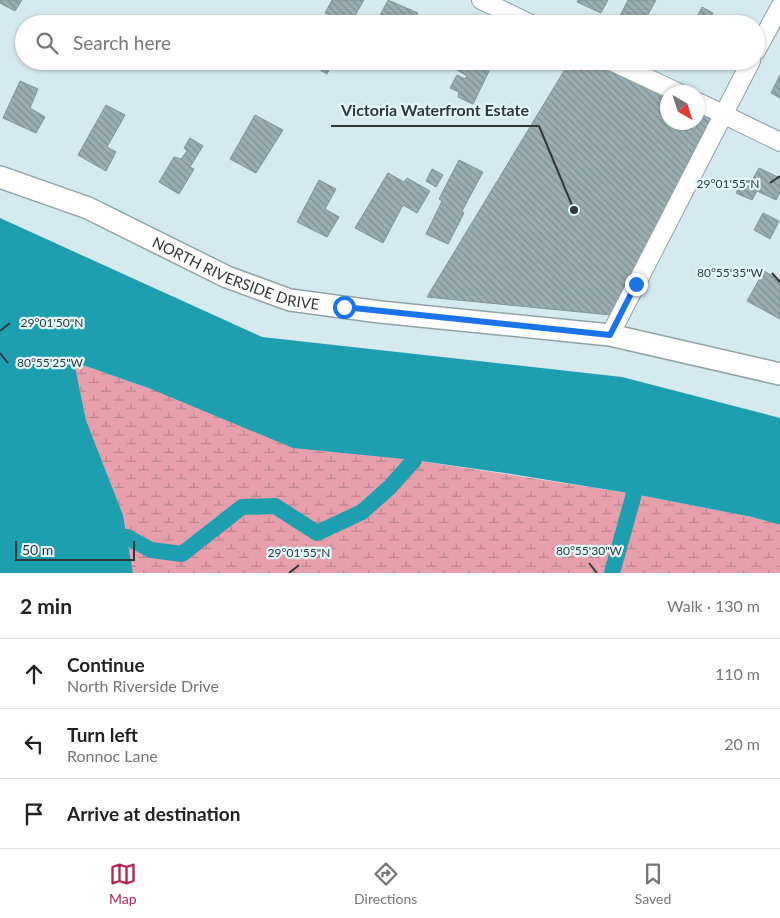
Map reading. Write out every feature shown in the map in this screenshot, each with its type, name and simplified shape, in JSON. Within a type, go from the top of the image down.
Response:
[{"type":"street","points":[[481,0],[512,15]]},
{"type":"street","points":[[765,34],[780,7]]},
{"type":"street","points":[[629,70],[662,85]]},
{"type":"street","points":[[610,335],[746,70]]},
{"type":"street","points":[[705,105],[780,142]]},
{"type":"street","name":"NORTH RIVERSIDE DRIVE","points":[[0,177],[88,208],[226,277],[290,300],[380,312],[610,335],[780,374]]},
{"type":"green space","points":[[74,362],[151,389],[414,460],[634,494],[752,517],[780,525],[780,573],[133,573],[123,515],[86,420]]},
{"type":"water","points":[[0,218],[262,337],[622,377],[780,418],[780,525],[752,517],[634,494],[511,474],[414,460],[293,448],[151,389],[74,362],[86,420],[123,515],[133,573],[0,573]]},
{"type":"building","points":[[0,0],[22,0],[15,11],[0,3]]},
{"type":"building","points":[[332,0],[364,0],[355,15],[330,15],[325,13]]},
{"type":"building","points":[[388,0],[418,13],[417,15],[380,15]]},
{"type":"building","points":[[578,0],[608,0],[601,13],[577,2]]},
{"type":"building","points":[[628,0],[656,0],[648,15],[620,15]]},
{"type":"building","points":[[702,7],[713,13],[712,15],[698,15]]},
{"type":"building","points":[[320,70],[329,70],[327,74]]},
{"type":"building","points":[[457,70],[490,70],[473,104],[458,97],[459,92],[450,88],[457,75],[465,79],[467,76]]},
{"type":"building","points":[[565,70],[618,70],[660,89],[660,130],[705,130],[705,110],[717,116],[611,315],[427,297]]},
{"type":"building","points":[[780,75],[780,98],[771,93]]},
{"type":"building","points":[[20,81],[38,89],[30,108],[45,117],[36,133],[3,118]]},
{"type":"building","points":[[106,105],[125,115],[107,147],[116,152],[106,171],[78,155]]},
{"type":"building","points":[[255,115],[283,130],[256,173],[230,159]]},
{"type":"building","points":[[190,138],[203,146],[190,167],[194,169],[179,194],[159,182],[174,157],[181,159],[187,151],[184,148]]},
{"type":"building","points":[[459,160],[483,172],[462,211],[464,213],[448,244],[426,234],[442,201],[439,199]]},
{"type":"building","points":[[759,168],[780,178],[780,192],[776,200],[757,191],[752,200],[736,193],[742,180],[750,184]]},
{"type":"building","points":[[432,169],[443,175],[436,187],[426,181]]},
{"type":"building","points":[[388,173],[404,182],[407,178],[430,191],[417,213],[403,205],[383,243],[355,228]]},
{"type":"building","points":[[319,180],[336,189],[325,209],[339,217],[327,237],[297,222]]},
{"type":"building","points":[[763,213],[779,221],[770,239],[754,230]]},
{"type":"building","points":[[764,271],[780,280],[780,319],[747,301]]},
{"type":"waterway","points":[[127,537],[151,550],[182,554],[242,507],[275,506],[317,533],[362,512],[390,487],[414,460]]},
{"type":"waterway","points":[[612,573],[634,494]]},
{"type":"place","name":"Victoria Waterfront Estate","points":[[574,210]]},
{"type":"route","points":[[344,307],[610,335],[636,284]]}]
